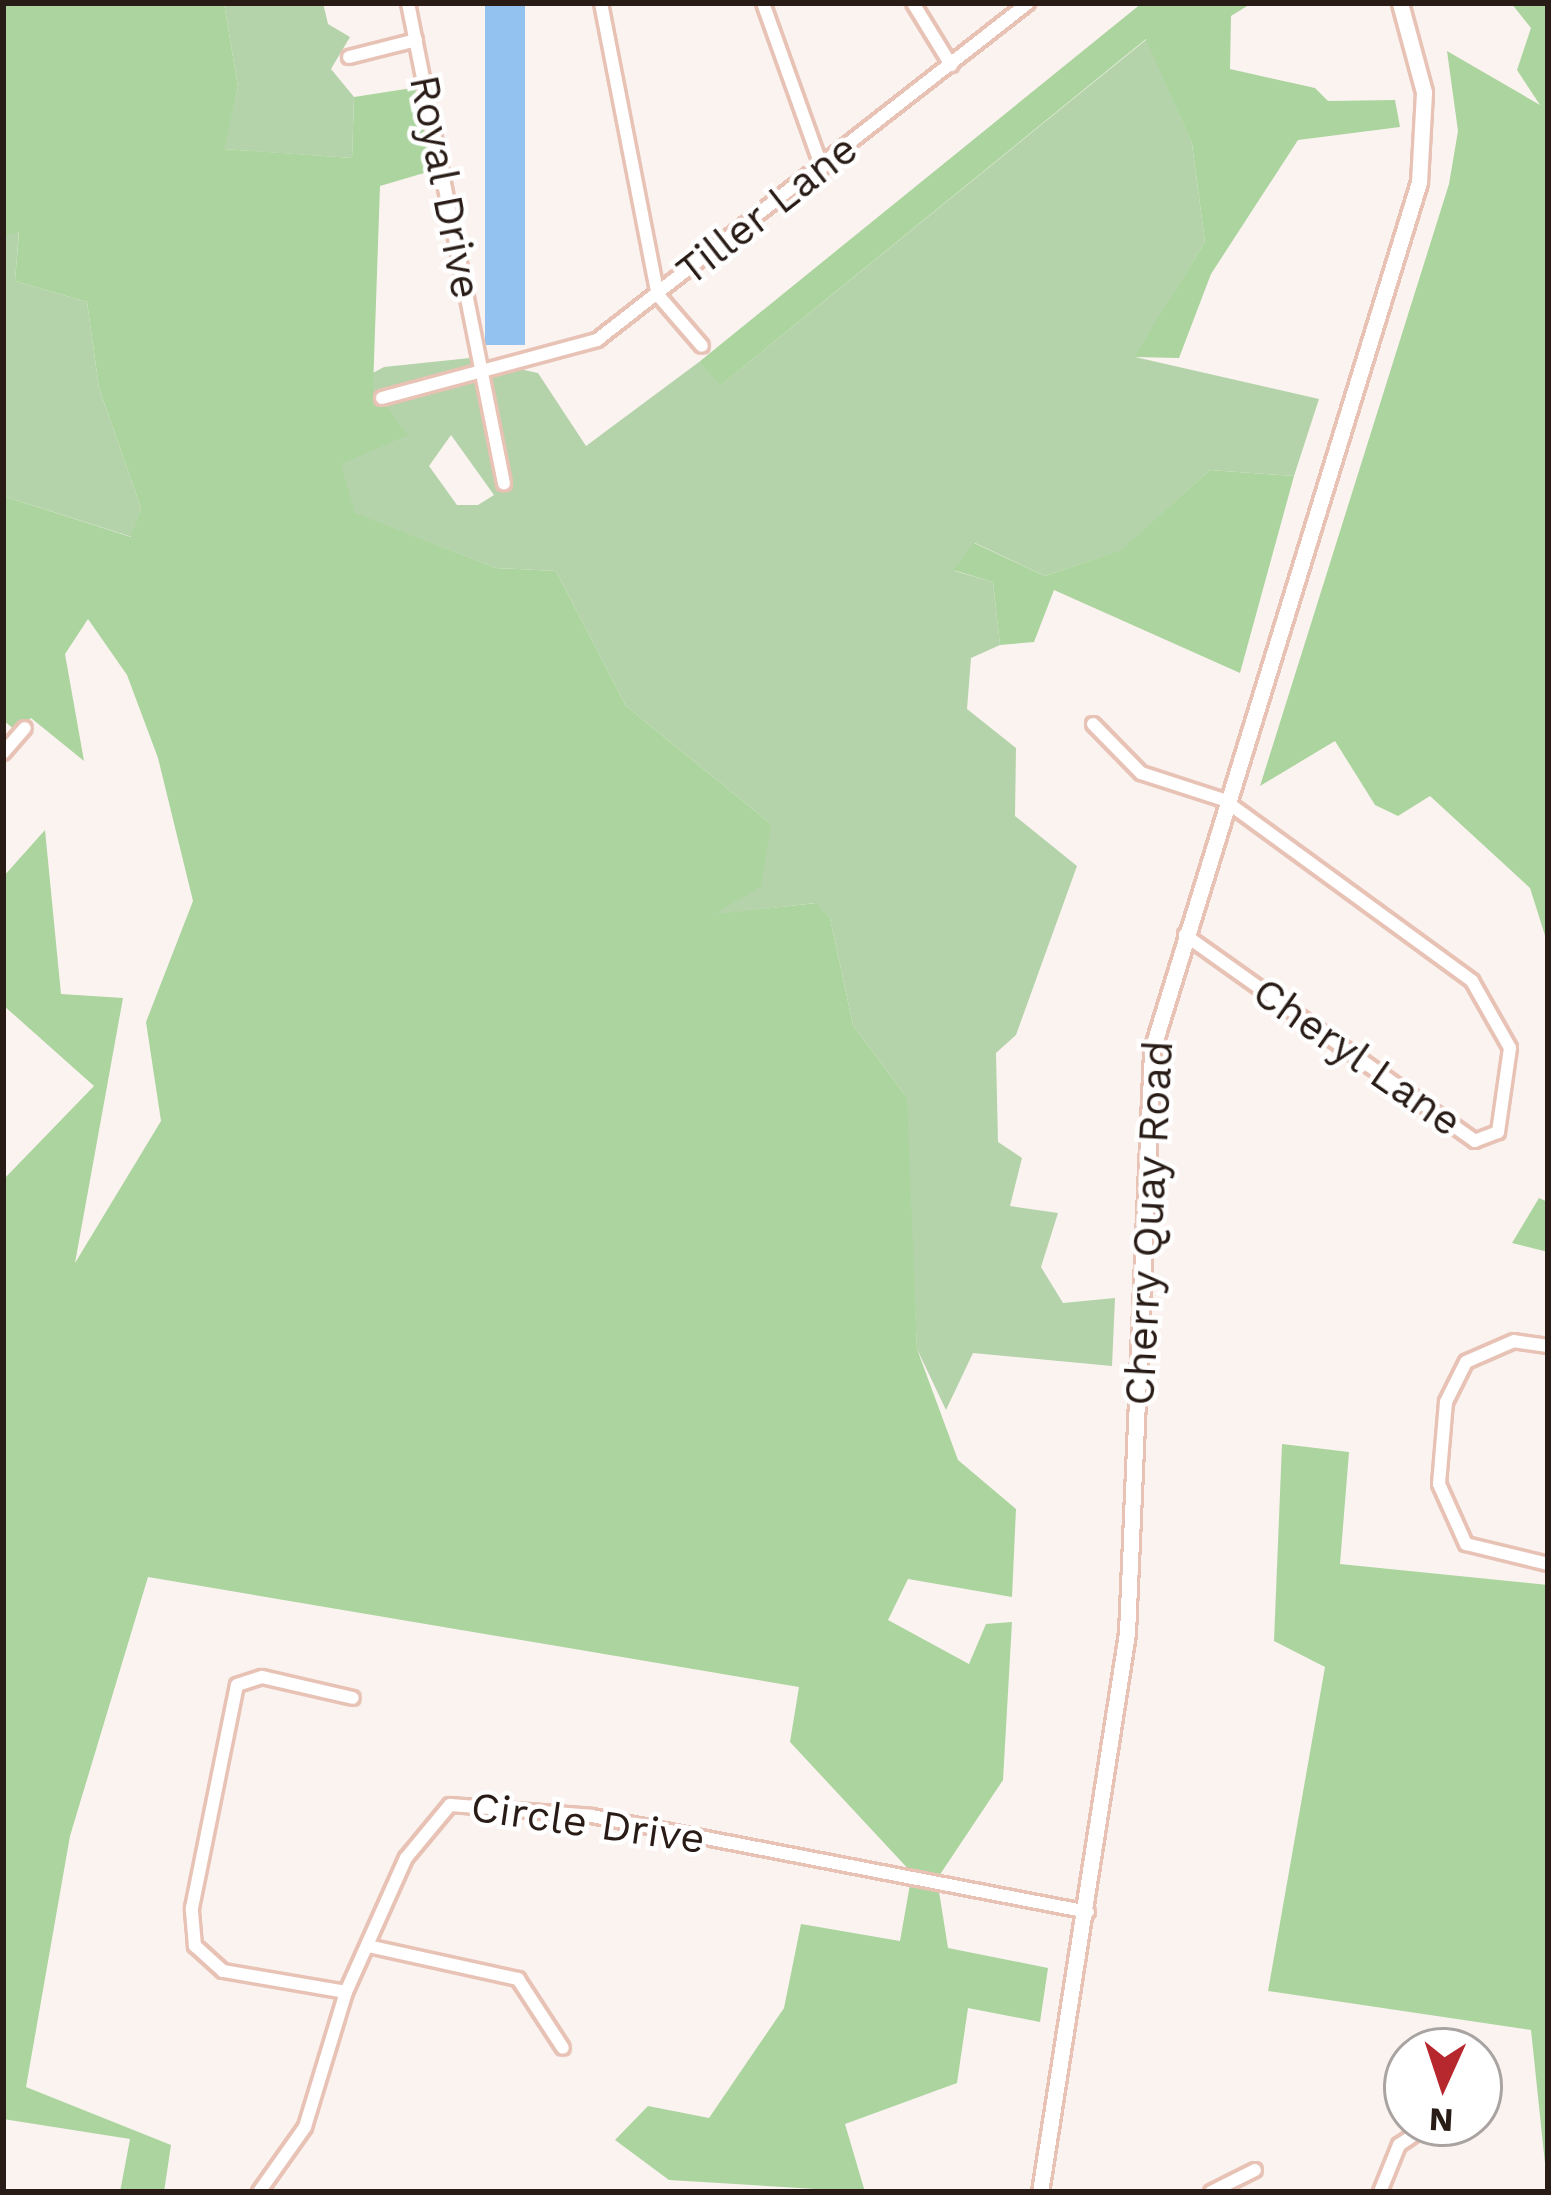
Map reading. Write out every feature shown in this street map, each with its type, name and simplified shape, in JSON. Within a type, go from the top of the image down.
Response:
[{"type":"street","name":"Royal Drive","points":[[408,3],[482,372]]},
{"type":"street","points":[[601,3],[658,295],[702,346]]},
{"type":"street","points":[[763,3],[822,168]]},
{"type":"street","points":[[913,3],[951,65]]},
{"type":"street","name":"Tiller Lane","points":[[382,398],[597,340],[1028,3]]},
{"type":"street","name":"Cherry Quay Road","points":[[1040,2192],[1088,1912],[1131,1588],[1152,1050],[1225,800],[1419,182],[1424,92],[1400,3]]},
{"type":"street","points":[[349,57],[416,40]]},
{"type":"street","points":[[482,372],[504,484]]},
{"type":"street","points":[[1093,724],[1141,773],[1225,800]]},
{"type":"street","points":[[3,753],[25,728]]},
{"type":"street","name":"Cheryl Lane","points":[[1185,934],[1475,1142],[1498,1132],[1512,1071],[1493,1005],[1399,921],[1225,800]]},
{"type":"street","points":[[1548,1346],[1514,1341],[1466,1362],[1446,1402],[1439,1484],[1466,1544],[1548,1564]]},
{"type":"street","points":[[346,1992],[223,1971],[195,1946],[192,1908],[237,1685],[262,1677],[353,1698]]},
{"type":"street","name":"Circle Drive","points":[[259,2192],[305,2127],[346,1992],[424,1825],[479,1802],[1088,1912]]},
{"type":"street","points":[[368,1946],[518,1979],[563,2048]]},
{"type":"street","points":[[1380,2192],[1398,2147]]},
{"type":"street","points":[[1211,2192],[1255,2170]]},
{"type":"green space","points":[[3,3],[224,3],[238,87],[224,149],[352,158],[354,97],[425,86],[441,168],[380,186],[373,389],[408,435],[341,464],[355,513],[496,568],[556,571],[626,706],[771,824],[761,886],[715,914],[816,903],[830,918],[853,1025],[907,1098],[917,1349],[958,1460],[1016,1509],[1012,1597],[908,1579],[888,1620],[969,1664],[986,1624],[1012,1622],[1003,1780],[937,1879],[948,1948],[1048,1968],[1040,2022],[968,2008],[957,2083],[845,2124],[865,2192],[669,2180],[615,2140],[648,2106],[709,2118],[784,2008],[801,1924],[900,1941],[912,1873],[790,1742],[799,1687],[148,1577],[70,1836],[26,2087],[171,2145],[164,2192],[120,2192],[130,2139],[3,2119],[3,1180],[94,1086],[3,1005],[3,877],[45,830],[61,994],[123,998],[75,1263],[161,1121],[146,1022],[193,901],[158,758],[127,675],[88,619],[65,654],[84,761],[31,718],[16,731],[3,720],[3,496],[131,537],[141,508],[99,388],[87,302],[15,281],[19,232],[3,236]]},
{"type":"green space","points":[[224,3],[323,3],[328,24],[350,37],[331,69],[354,97],[352,158],[223,149],[238,87]]},
{"type":"green space","points":[[1142,3],[1252,3],[1231,16],[1230,69],[1315,88],[1328,101],[1395,100],[1400,127],[1298,140],[1211,274],[1179,358],[1134,357],[1205,242],[1192,144],[1146,39],[721,385],[699,362]]},
{"type":"green space","points":[[1511,3],[1548,3],[1548,945],[1530,888],[1430,796],[1398,816],[1375,805],[1335,741],[1260,786],[1449,184],[1458,131],[1447,51],[1540,105],[1517,70],[1531,28]]},
{"type":"green space","points":[[1147,39],[1192,144],[1205,242],[1135,357],[1319,399],[1294,476],[1210,470],[1122,550],[1045,576],[975,543],[955,571],[993,582],[1000,645],[971,658],[967,709],[1016,748],[1015,816],[1077,866],[1016,1035],[996,1053],[998,1142],[1022,1158],[1010,1206],[1058,1213],[1041,1267],[1063,1303],[1115,1298],[1112,1366],[973,1353],[946,1410],[917,1349],[904,1094],[853,1025],[830,918],[815,903],[712,915],[771,824],[626,706],[556,571],[496,568],[387,526],[178,476],[384,367],[470,358],[538,373],[586,446],[699,362],[722,384]],"holes":[[[451,435],[494,495],[478,505],[457,505],[429,466]]]},
{"type":"green space","points":[[19,230],[15,281],[87,302],[99,388],[141,508],[132,537],[3,496],[3,236]]},
{"type":"green space","points":[[1210,470],[1294,476],[1240,673],[1054,590],[1034,642],[1000,645],[993,582],[953,570],[974,543],[1045,576],[1121,550]]},
{"type":"green space","points":[[1539,1198],[1548,1202],[1548,1252],[1512,1243]]},
{"type":"green space","points":[[1282,1444],[1349,1452],[1340,1564],[1548,1585],[1546,2173],[1531,2030],[1268,1991],[1325,1667],[1274,1641]]},
{"type":"water","points":[[485,3],[525,3],[525,345],[485,345]]}]
